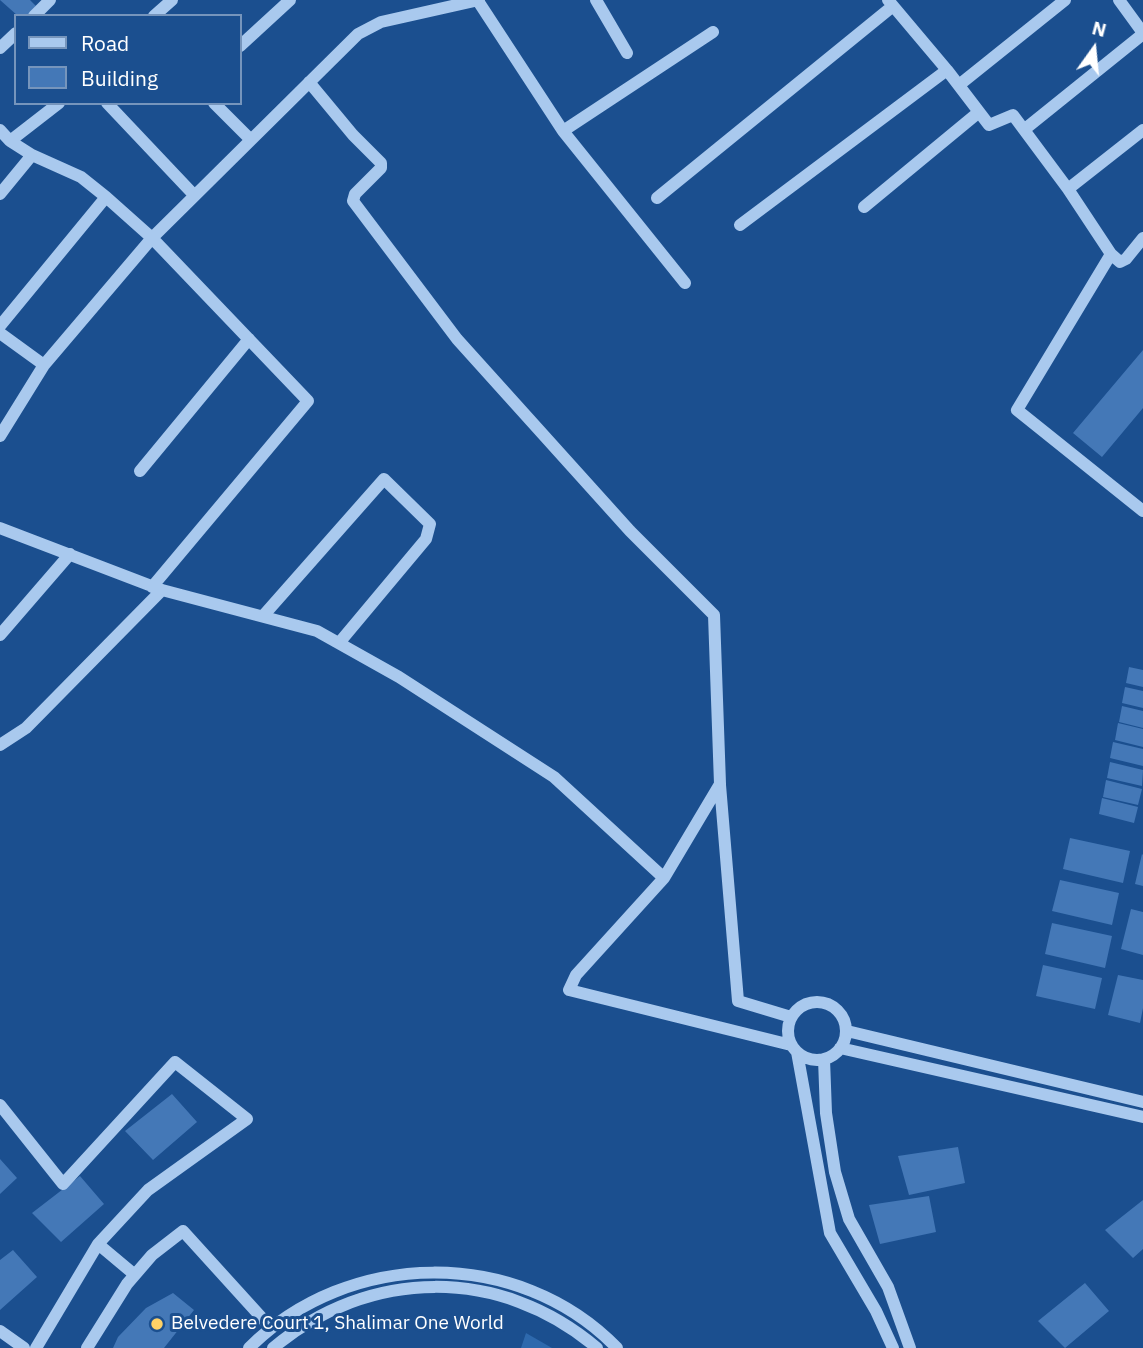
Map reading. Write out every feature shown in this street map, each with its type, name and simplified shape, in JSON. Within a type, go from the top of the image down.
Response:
[{"type":"street","points":[[36,14],[50,0]]},
{"type":"street","points":[[156,14],[172,0]]},
{"type":"street","points":[[242,44],[290,0]]},
{"type":"street","points":[[1,433],[44,365],[152,238],[358,34],[381,22],[478,0],[563,131],[685,283]]},
{"type":"street","points":[[596,0],[627,53]]},
{"type":"street","points":[[959,85],[1065,0]]},
{"type":"street","points":[[1025,129],[1143,34],[1119,0]]},
{"type":"street","points":[[657,198],[891,3],[989,125],[1013,115],[1111,254],[1120,262],[1126,259],[1143,238]]},
{"type":"street","points":[[563,131],[713,32]]},
{"type":"street","points":[[0,48],[14,35]]},
{"type":"street","points":[[740,225],[947,70]]},
{"type":"street","points":[[309,82],[353,135],[381,163],[381,168],[355,194],[353,201],[394,257],[457,339],[630,531],[714,615],[720,784],[738,1001],[791,1017]]},
{"type":"street","points":[[10,141],[56,105]]},
{"type":"street","points":[[109,105],[194,195]]},
{"type":"street","points":[[216,105],[250,139]]},
{"type":"street","points":[[864,207],[979,113]]},
{"type":"street","points":[[0,130],[10,141],[32,155],[81,177],[106,197],[152,238],[308,401],[157,589],[26,728],[0,745]]},
{"type":"street","points":[[1068,190],[1143,130]]},
{"type":"street","points":[[0,194],[32,155]]},
{"type":"street","points":[[0,326],[106,197]]},
{"type":"street","points":[[1111,254],[1017,410],[1143,511]]},
{"type":"street","points":[[0,333],[44,365]]},
{"type":"street","points":[[140,471],[249,339]]},
{"type":"street","points":[[263,617],[384,479],[430,524],[426,539],[339,643]]},
{"type":"street","points":[[0,528],[157,589],[317,631],[399,677],[554,777],[664,878]]},
{"type":"street","points":[[0,635],[70,554]]},
{"type":"street","points":[[720,784],[664,878],[576,975],[569,990],[794,1048],[805,1057],[824,1059],[840,1048],[847,1031],[839,1013],[823,1003],[805,1004],[791,1017],[788,1026],[794,1048],[830,1233],[876,1311],[893,1348]]},
{"type":"street","points":[[847,1031],[1143,1102]]},
{"type":"street","points":[[840,1048],[1143,1117]]},
{"type":"street","points":[[824,1059],[826,1113],[835,1172],[849,1219],[888,1287],[910,1348]]},
{"type":"street","points":[[0,1105],[63,1184],[175,1062],[247,1119],[148,1190],[98,1244],[36,1348]]},
{"type":"street","points":[[87,1348],[135,1275],[152,1255],[183,1231],[271,1328]]},
{"type":"street","points":[[98,1244],[135,1275]]},
{"type":"street","points":[[249,1348],[271,1328],[321,1297],[358,1282],[415,1272],[455,1272],[493,1278],[548,1298],[582,1318],[617,1348]]},
{"type":"street","points":[[273,1348],[305,1324],[349,1302],[388,1291],[437,1286],[486,1292],[517,1300],[561,1321],[597,1348]]},
{"type":"street","points":[[0,1331],[24,1348]]},
{"type":"shaded area","points":[[526,1333],[552,1348],[521,1348]]},
{"type":"building","points":[[0,0],[30,0],[36,6],[30,14],[16,14]]},
{"type":"building","points":[[1143,350],[1143,408],[1102,457],[1073,433]]},
{"type":"building","points":[[1129,667],[1143,670],[1143,687],[1126,683]]},
{"type":"building","points":[[1125,687],[1143,691],[1143,708],[1122,703]]},
{"type":"building","points":[[1122,706],[1143,711],[1143,728],[1119,722]]},
{"type":"building","points":[[1118,723],[1143,729],[1143,747],[1115,740]]},
{"type":"building","points":[[1113,742],[1143,749],[1143,766],[1110,758]]},
{"type":"building","points":[[1110,762],[1143,770],[1142,786],[1107,778]]},
{"type":"building","points":[[1106,780],[1142,789],[1138,805],[1103,797]]},
{"type":"building","points":[[1102,798],[1138,807],[1134,823],[1099,814]]},
{"type":"building","points":[[1070,838],[1130,851],[1123,883],[1063,869]]},
{"type":"building","points":[[1143,855],[1143,886],[1135,884]]},
{"type":"building","points":[[1060,880],[1119,893],[1112,925],[1052,911]]},
{"type":"building","points":[[1131,909],[1143,912],[1143,955],[1121,949]]},
{"type":"building","points":[[1052,923],[1112,936],[1105,968],[1045,954]]},
{"type":"building","points":[[1043,965],[1102,978],[1095,1009],[1036,996]]},
{"type":"building","points":[[1118,975],[1143,980],[1140,1023],[1108,1015]]},
{"type":"building","points":[[172,1094],[197,1122],[153,1160],[125,1131]]},
{"type":"building","points":[[958,1147],[965,1183],[909,1195],[898,1156]]},
{"type":"building","points":[[0,1159],[17,1178],[0,1194]]},
{"type":"building","points":[[80,1176],[104,1204],[61,1242],[32,1213]]},
{"type":"building","points":[[929,1196],[936,1232],[880,1244],[869,1205]]},
{"type":"building","points":[[1143,1200],[1143,1249],[1133,1258],[1105,1230]]},
{"type":"building","points":[[13,1250],[37,1277],[0,1310],[0,1260]]},
{"type":"building","points":[[1085,1283],[1109,1311],[1065,1348],[1038,1321]]},
{"type":"building","name":"Belvedere Court 1, Shalimar One World","points":[[173,1293],[194,1310],[164,1348],[113,1348],[118,1337],[146,1308]]},
{"type":"place","name":"Belvedere Court 1, Shalimar One World","points":[[157,1324]]}]
